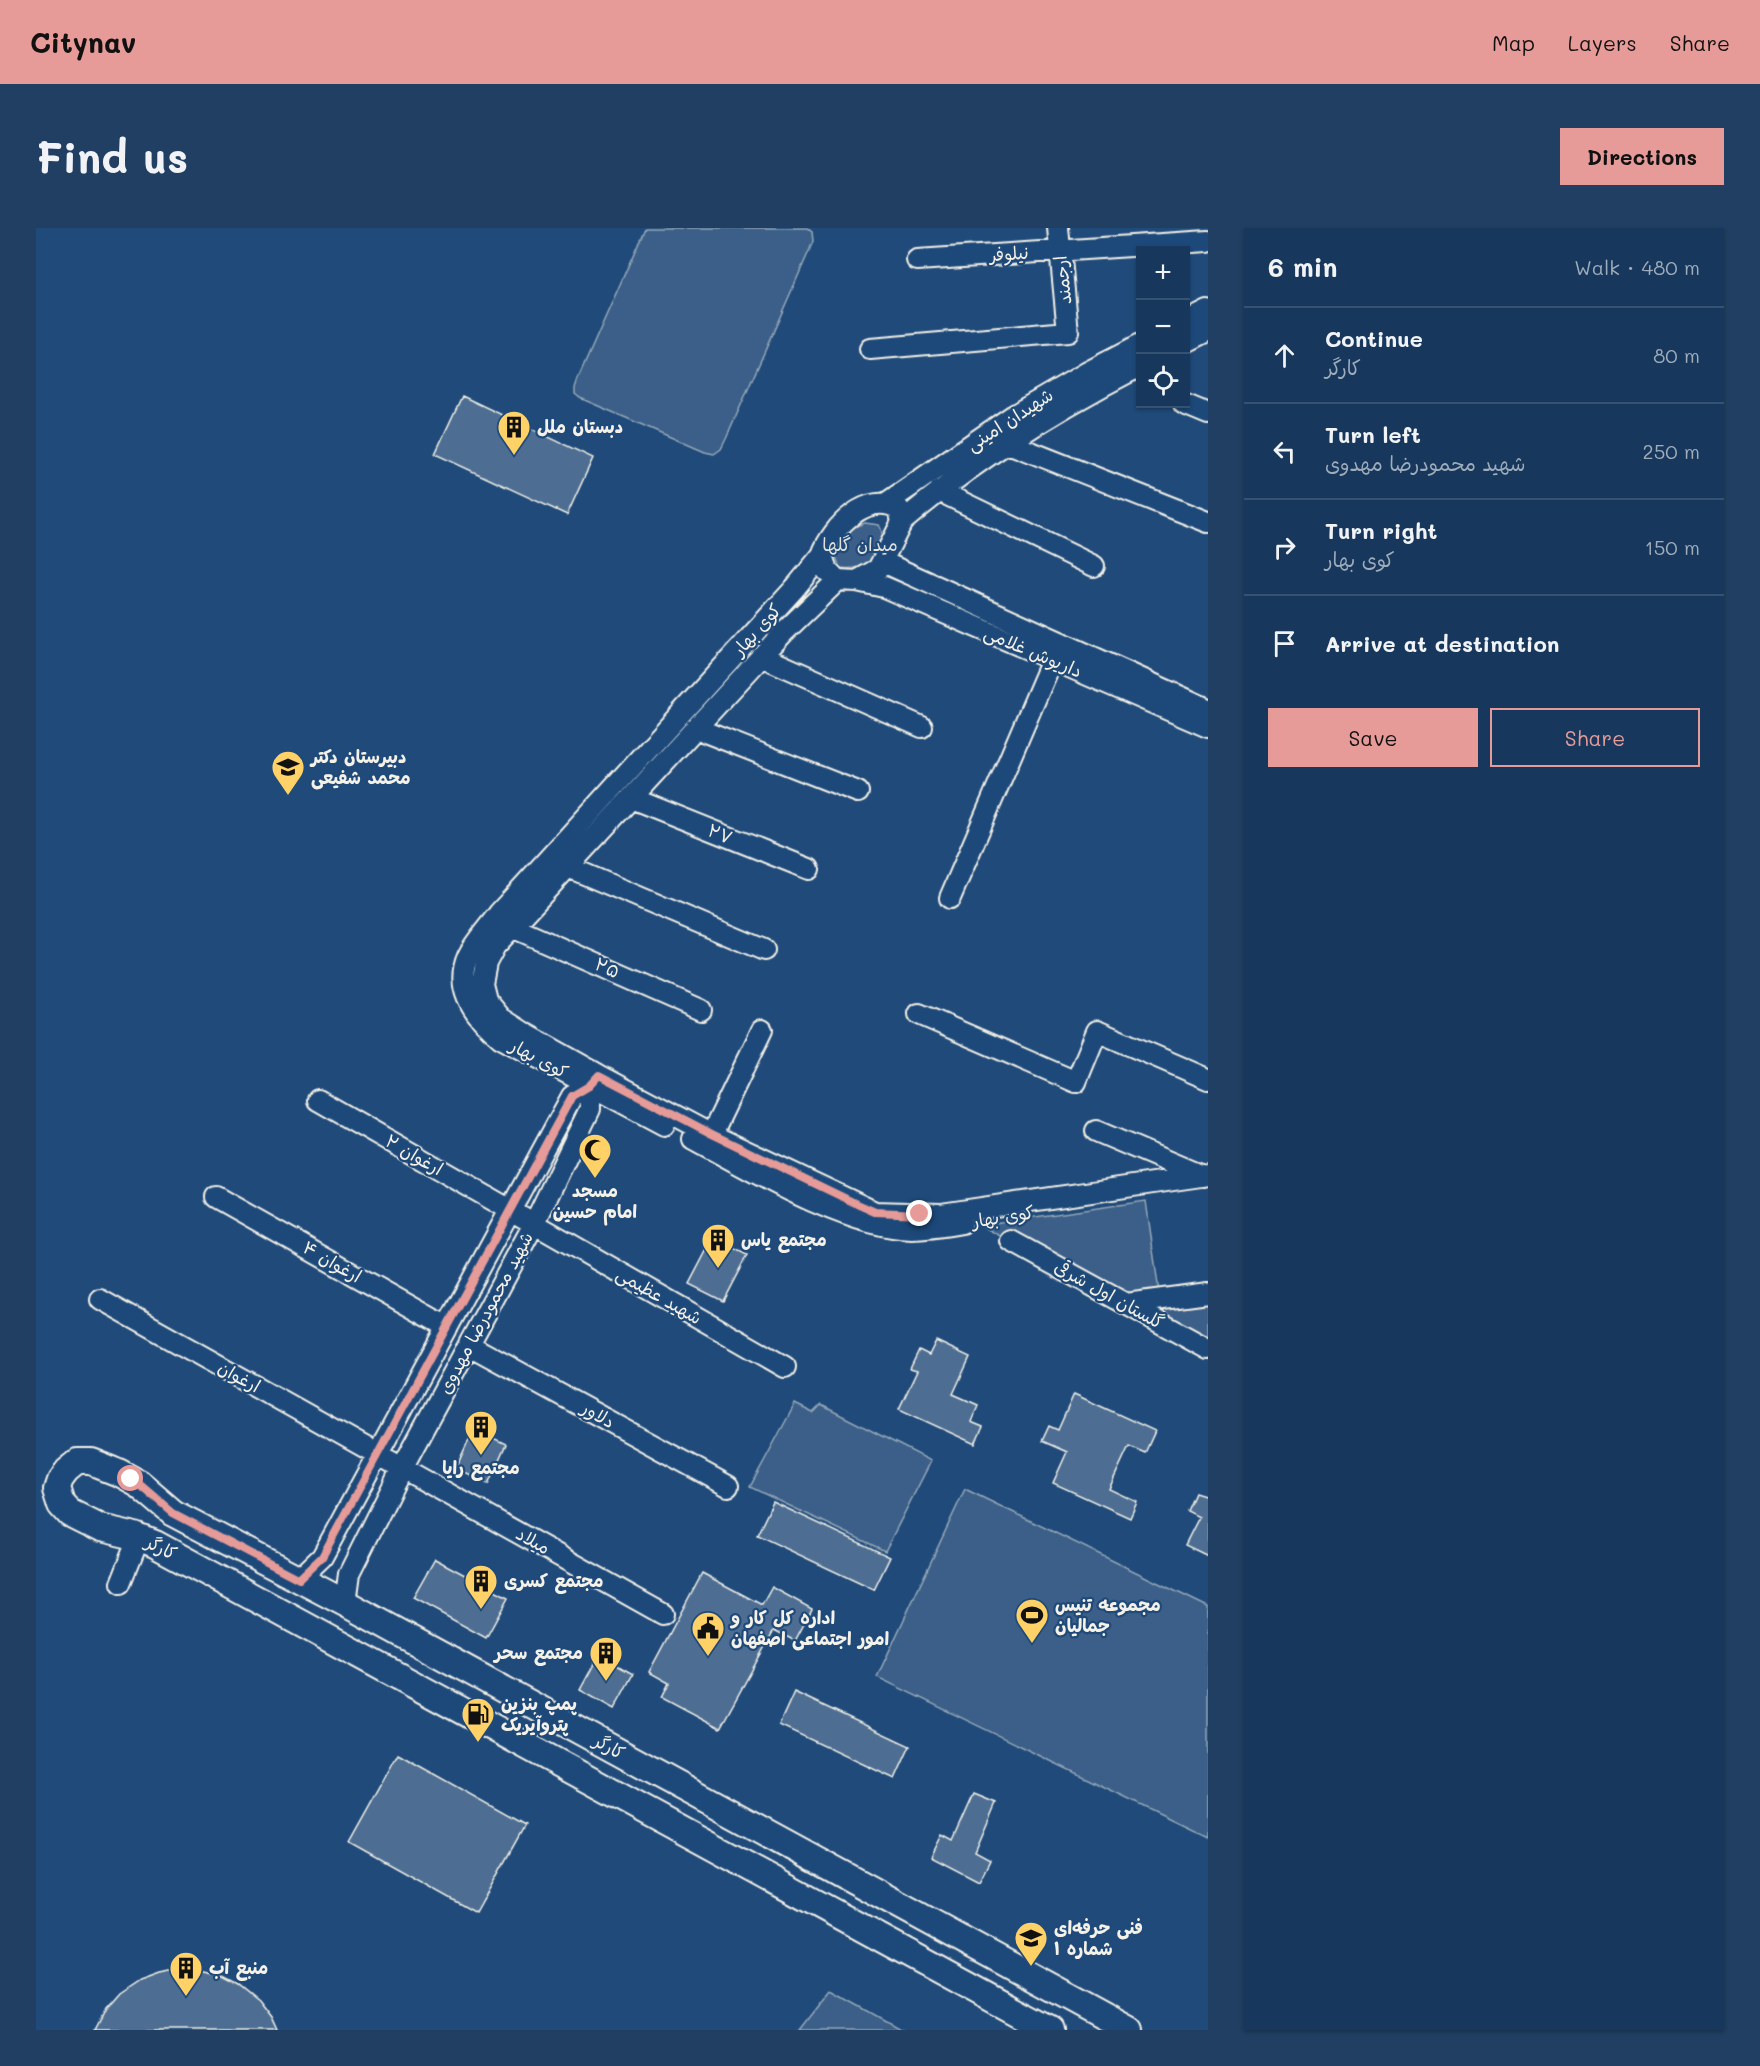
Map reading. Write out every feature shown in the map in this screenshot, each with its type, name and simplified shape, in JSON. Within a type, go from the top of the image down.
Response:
[{"type":"main road","name":"کارگر","points":[[1050,2030],[155,1544],[82,1521],[62,1504],[57,1488],[60,1479],[77,1462],[91,1462],[119,1473],[139,1484],[173,1513],[345,1603],[1129,2030]]},
{"type":"street","name":"ارجمند","points":[[870,349],[1068,332],[1058,228]]},
{"type":"street","name":"نیلوفر","points":[[917,260],[1208,241]]},
{"type":"street","points":[[1190,320],[1208,311]]},
{"type":"street","points":[[1190,340],[1208,331]]},
{"type":"street","name":"شهیدان امینی","points":[[885,504],[1014,415],[1136,347]]},
{"type":"street","name":"شهیدان امینی","points":[[902,522],[939,491],[1008,443],[1097,388],[1136,368]]},
{"type":"street","points":[[1121,376],[1136,382]]},
{"type":"street","points":[[1190,406],[1208,414]]},
{"type":"street","points":[[1008,443],[1208,522]]},
{"type":"street","points":[[939,491],[1094,566]]},
{"type":"street","points":[[885,504],[899,510],[902,522]]},
{"type":"street","name":"کوی بهار","points":[[885,504],[864,508],[845,520],[835,530],[822,555],[795,588],[499,914],[468,955],[464,970],[464,986],[468,1001],[482,1023],[518,1048],[594,1080],[709,1140],[875,1212],[941,1214],[1206,1179]]},
{"type":"street","name":"کوی بهار","points":[[594,1080],[501,1018],[486,1000],[482,984],[486,963],[495,946],[784,632],[848,580],[871,574],[883,562],[902,522]]},
{"type":"street","points":[[822,555],[827,571],[848,580]]},
{"type":"street","name":"داریوش غلامی","points":[[883,562],[1208,709]]},
{"type":"street","name":"داریوش غلامی","points":[[848,580],[884,587],[1208,727]]},
{"type":"street","points":[[761,656],[922,727]]},
{"type":"street","points":[[950,898],[1052,660]]},
{"type":"street","points":[[695,728],[858,792]]},
{"type":"street","name":"۲۷","points":[[631,798],[809,869]]},
{"type":"street","points":[[568,867],[764,950]]},
{"type":"street","name":"۲۵","points":[[512,927],[701,1010]]},
{"type":"street","points":[[919,1014],[1076,1082],[1096,1031],[1208,1079]]},
{"type":"street","points":[[709,1140],[762,1030]]},
{"type":"street","name":"شهید محمودرضا مهدوی","points":[[299,1579],[322,1557],[572,1096],[594,1080]]},
{"type":"street","name":"شهید محمودرضا مهدوی","points":[[345,1603],[349,1574],[402,1468],[534,1224],[590,1109],[594,1080]]},
{"type":"street","name":"ارغوان ۲","points":[[318,1100],[534,1224]]},
{"type":"street","points":[[1096,1131],[1206,1179]]},
{"type":"street","name":"ارغوان ۴","points":[[216,1197],[447,1327]]},
{"type":"street","name":"شهید عظیمی","points":[[534,1224],[785,1367]]},
{"type":"street","name":"گلستان اول شرقی","points":[[1011,1241],[1208,1349]]},
{"type":"street","points":[[1126,1304],[1208,1293]]},
{"type":"street","name":"ارغوان","points":[[100,1299],[402,1468]]},
{"type":"street","name":"دلاور","points":[[469,1345],[728,1486]]},
{"type":"street","name":"میلاد","points":[[402,1468],[663,1614]]},
{"type":"street","points":[[121,1583],[139,1538]]},
{"type":"green space","points":[[645,228],[807,228],[812,232],[813,241],[810,249],[726,439],[721,449],[714,454],[575,394],[578,379]]},
{"type":"green space","name":"میدان گلها","points":[[865,523],[879,525],[882,531],[881,542],[876,554],[868,562],[858,567],[840,568],[835,554],[839,543],[849,531]]},
{"type":"green space","points":[[1146,1201],[1160,1299],[1208,1293],[1208,1349],[980,1225]]},
{"type":"green space","points":[[795,1404],[813,1413],[821,1405],[931,1461],[885,1551],[750,1487]]},
{"type":"green space","points":[[965,1489],[1208,1607],[1208,1837],[877,1677]]},
{"type":"green space","points":[[831,1990],[903,2030],[800,2030]]},
{"type":"building","name":"دبستان ملل","points":[[462,396],[593,458],[567,515],[435,454]]},
{"type":"building","name":"مجتمع یاس","points":[[713,1238],[747,1255],[723,1301],[689,1284]]},
{"type":"building","points":[[936,1341],[970,1357],[953,1394],[978,1405],[971,1422],[983,1427],[975,1444],[899,1409],[917,1371],[910,1369],[919,1350],[929,1355]]},
{"type":"building","points":[[1074,1394],[1155,1431],[1145,1453],[1129,1446],[1109,1489],[1137,1502],[1130,1518],[1053,1483],[1067,1452],[1042,1441],[1049,1426],[1058,1430]]},
{"type":"building","name":"مجتمع رایا","points":[[474,1429],[506,1444],[488,1484],[456,1469]]},
{"type":"building","points":[[1195,1493],[1208,1497],[1208,1556],[1185,1545],[1199,1517],[1187,1511]]},
{"type":"building","points":[[773,1502],[890,1557],[874,1590],[757,1535]]},
{"type":"building","points":[[435,1559],[508,1598],[486,1638],[413,1598]]},
{"type":"building","name":"اداره کل کار و امور اجتماعی اصفهان","points":[[702,1573],[762,1605],[772,1587],[812,1609],[795,1641],[774,1630],[720,1728],[662,1697],[669,1683],[649,1672]]},
{"type":"building","name":"مجتمع سحر","points":[[599,1655],[633,1674],[614,1709],[580,1690]]},
{"type":"building","points":[[794,1692],[910,1746],[895,1779],[779,1725]]},
{"type":"building","points":[[398,1754],[525,1825],[476,1913],[349,1842]]},
{"type":"building","points":[[974,1794],[996,1803],[975,1852],[990,1860],[979,1882],[931,1857],[942,1835],[953,1841]]},
{"type":"building","name":"منبع آب","points":[[179,1969],[199,1970],[221,1975],[238,1984],[258,2000],[271,2017],[277,2030],[95,2030],[106,2009],[119,1994],[140,1980]]},
{"type":"place","name":"دبستان ملل","points":[[514,456]]},
{"type":"place","name":"دبیرستان دکتر محمد شفیعی","points":[[288,796]]},
{"type":"place","name":"مسجد امام حسین","points":[[595,1179]]},
{"type":"place","name":"مجتمع یاس","points":[[718,1269]]},
{"type":"place","name":"مجتمع رایا","points":[[481,1456]]},
{"type":"place","name":"مجتمع کسری","points":[[481,1610]]},
{"type":"place","name":"مجموعه تنیس جمالیان","points":[[1032,1644]]},
{"type":"place","name":"اداره کل کار و امور اجتماعی اصفهان","points":[[708,1657]]},
{"type":"place","name":"مجتمع سحر","points":[[606,1682]]},
{"type":"place","name":"پمپ بنزین پتروآیریک","points":[[478,1743]]},
{"type":"place","name":"فنی حرفه‌ای شماره ۱","points":[[1031,1967]]},
{"type":"place","name":"منبع آب","points":[[186,1997]]},
{"type":"route","points":[[131,1479],[173,1513],[299,1579],[322,1557],[572,1096],[589,1086],[599,1075],[712,1134],[875,1212],[920,1214]]}]
